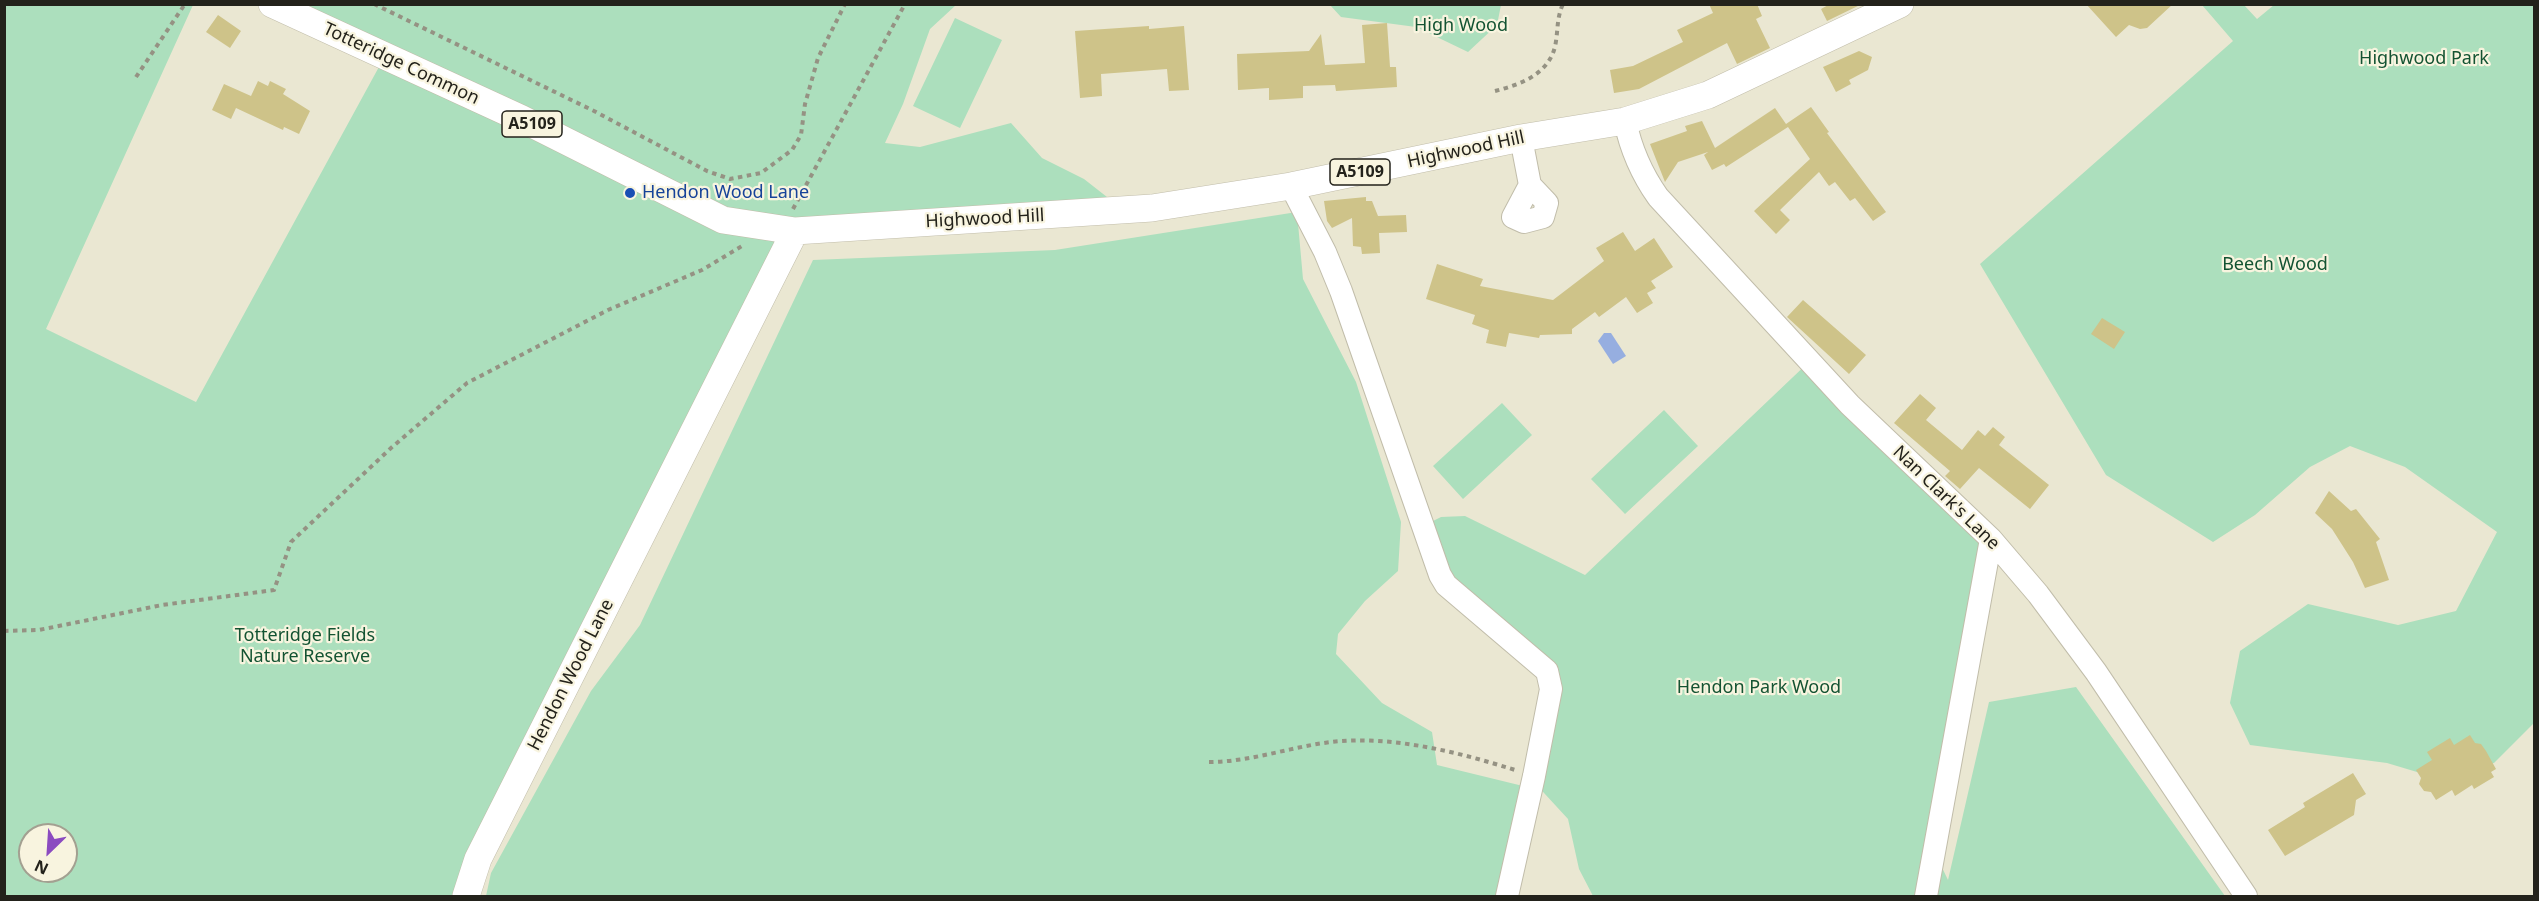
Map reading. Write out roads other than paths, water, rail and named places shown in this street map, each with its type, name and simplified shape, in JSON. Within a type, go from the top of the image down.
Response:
[{"type":"main road","name":"Totteridge Common","points":[[272,4],[522,119],[723,219],[785,230]]},
{"type":"main road","name":"Highwood Hill","points":[[785,230],[1152,208],[1291,186],[1521,138],[1625,121],[1708,95],[1899,4]]},
{"type":"main road","name":"Hendon Wood Lane","points":[[466,897],[478,859],[785,230]]},
{"type":"street","name":"Nan Clark's Lane","points":[[1625,121],[1630,144],[1641,171],[1658,197],[1850,405],[1991,539],[2038,594],[2096,672],[2246,897]]},
{"type":"street","points":[[1521,138],[1530,185]]},
{"type":"street","points":[[1291,186],[1325,252],[1341,291],[1440,575],[1446,585],[1547,671],[1551,689],[1507,897]]},
{"type":"street","points":[[1926,897],[1991,539]]},
{"type":"water","points":[[1604,333],[1611,333],[1626,356],[1613,364],[1598,341]]},
{"type":"place","name":"Hendon Wood Lane","points":[[630,193]]},
{"type":"park label","name":"High Wood","points":[[1461,26]]},
{"type":"park label","name":"Highwood Park","points":[[2424,59]]},
{"type":"park label","name":"Beech Wood","points":[[2275,265]]},
{"type":"park label","name":"Totteridge Fields Nature Reserve","points":[[305,646]]},
{"type":"park label","name":"Hendon Park Wood","points":[[1759,688]]}]
